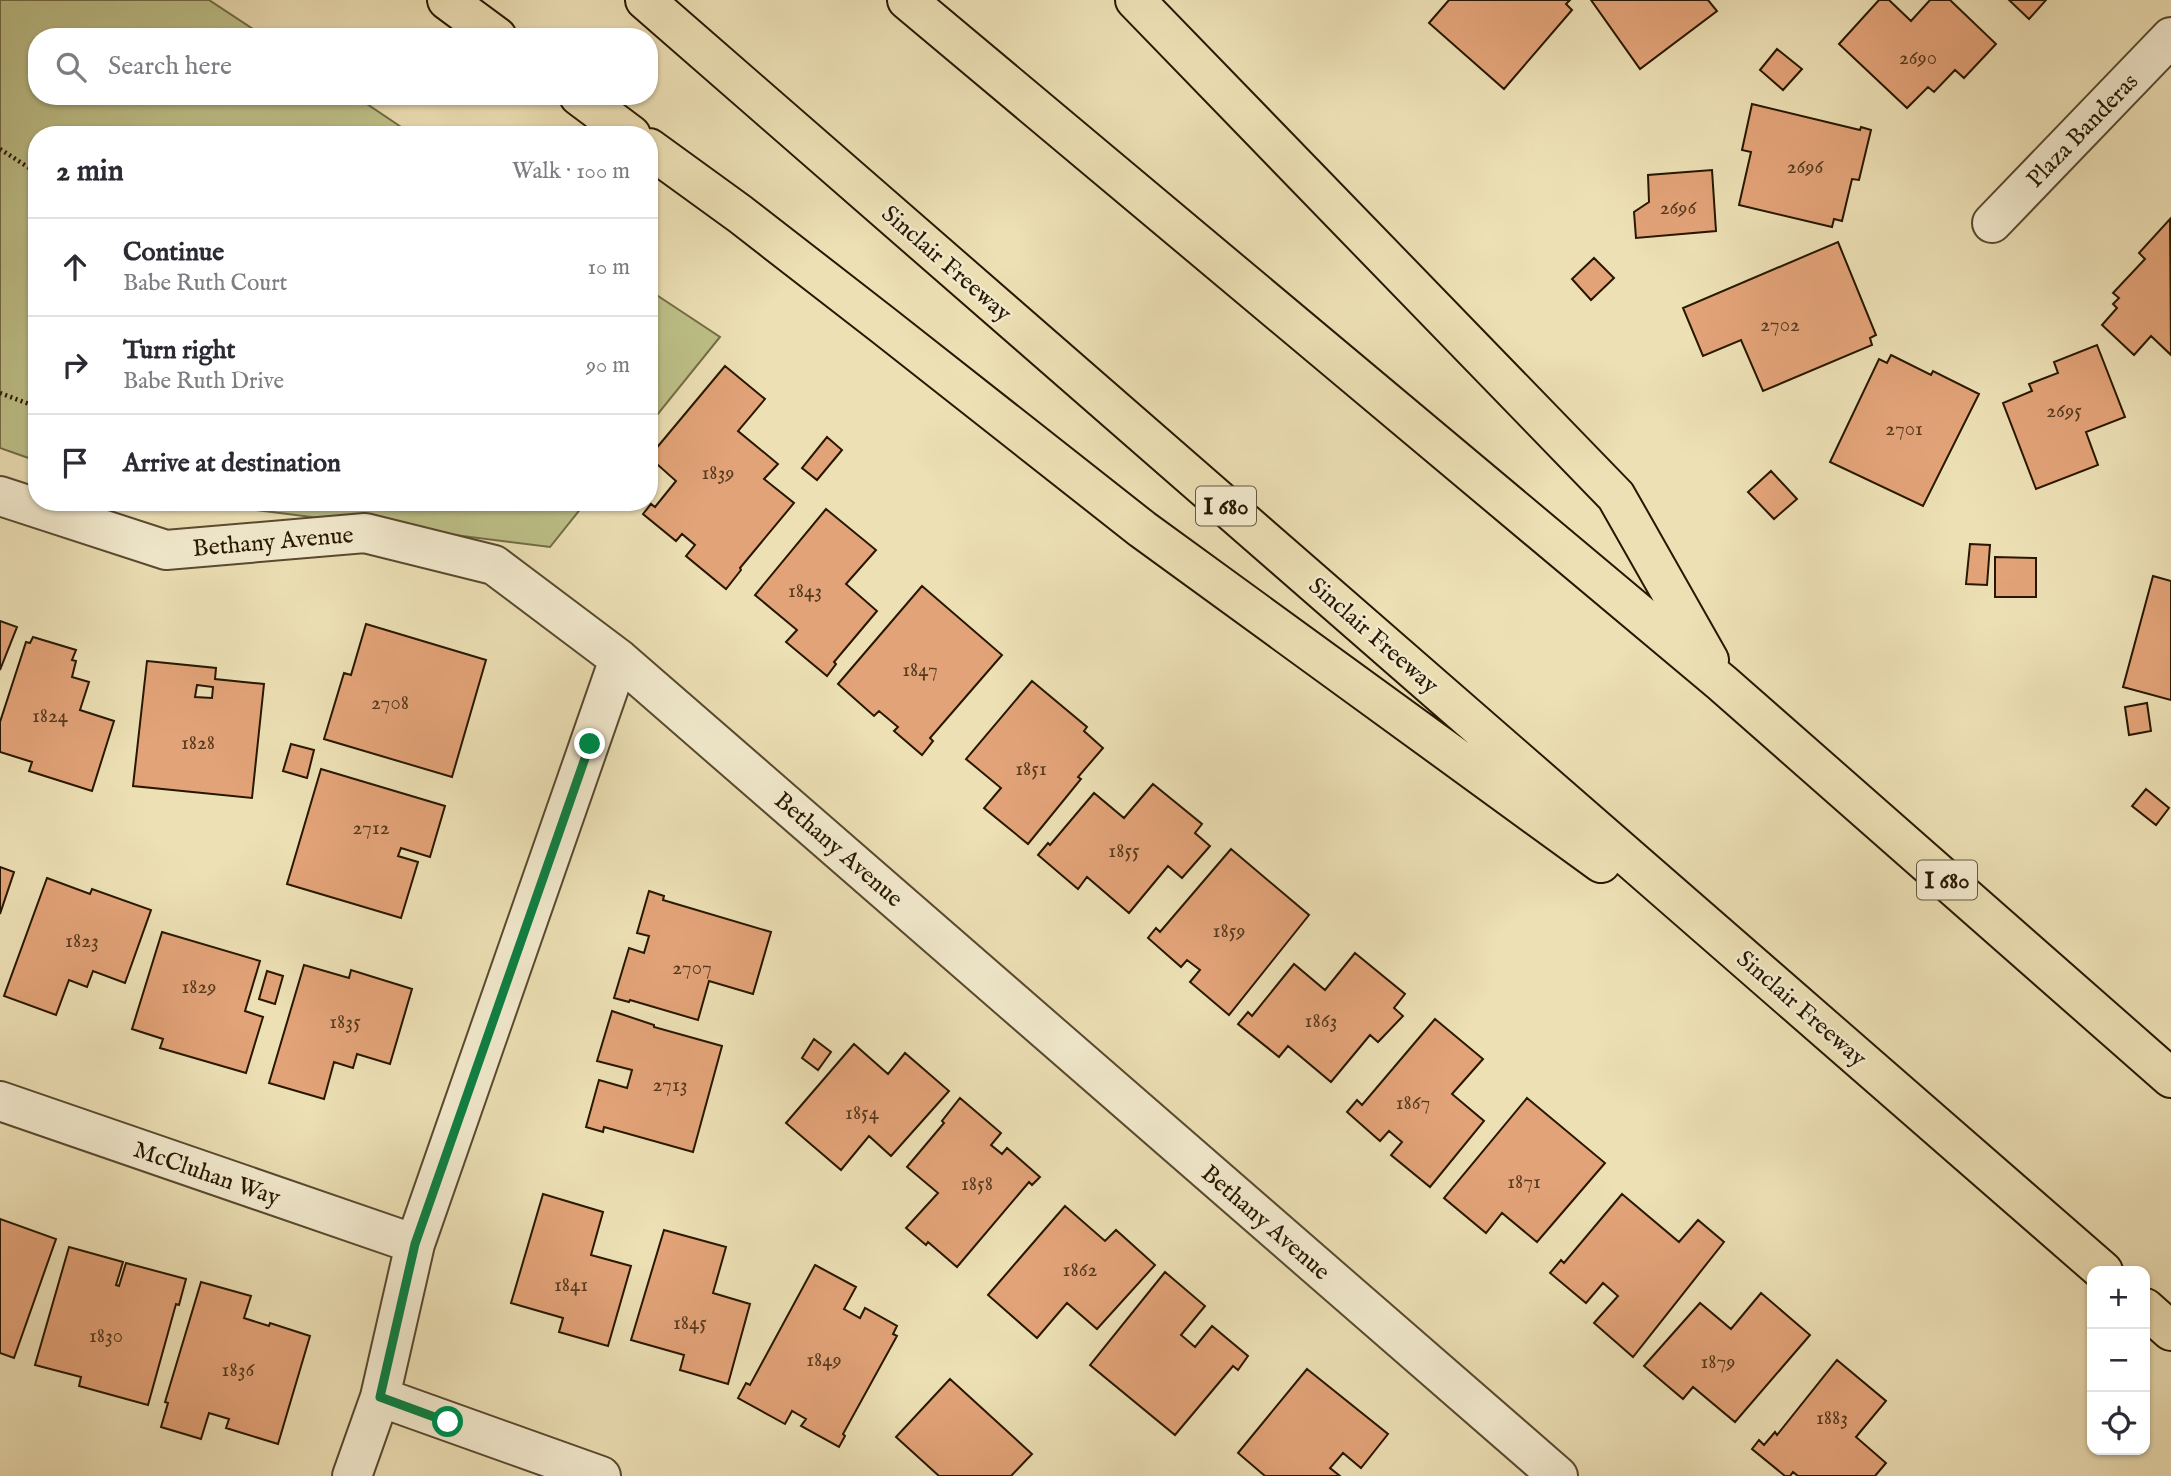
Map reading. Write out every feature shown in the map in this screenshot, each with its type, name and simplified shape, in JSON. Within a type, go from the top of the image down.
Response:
[{"type":"highway","points":[[447,0],[485,28]]},
{"type":"highway","name":"Sinclair Freeway","points":[[645,0],[2097,1266]]},
{"type":"highway","name":"I 680","points":[[906,0],[1722,683],[2171,1078]]},
{"type":"highway","points":[[1135,0],[1616,496],[1722,683]]},
{"type":"highway","points":[[591,105],[619,126]]},
{"type":"highway","points":[[658,155],[740,214],[1142,529],[1807,1012]]},
{"type":"highway","points":[[2150,1312],[2171,1331]]},
{"type":"street","name":"Plaza Banderas","points":[[1992,223],[2171,37]]},
{"type":"street","name":"Bethany Avenue","points":[[0,496],[28,505]]},
{"type":"street","name":"Bethany Avenue","points":[[46,511],[166,550],[365,533],[494,565],[619,659],[1558,1476]]},
{"type":"street","points":[[352,1476],[380,1397],[415,1244],[619,659]]},
{"type":"street","name":"McCluhan Way","points":[[0,1101],[415,1244]]},
{"type":"street","points":[[380,1397],[601,1476]]},
{"type":"path","points":[[0,149],[28,167]]},
{"type":"path","points":[[0,393],[28,404]]},
{"type":"green space","points":[[0,0],[209,0],[251,28],[28,28],[28,105],[368,105],[400,126],[28,126],[28,458],[0,448]]},
{"type":"green space","points":[[658,296],[720,337],[658,414]]},
{"type":"green space","points":[[264,511],[579,511],[550,547]]},
{"type":"building","points":[[1449,0],[1570,0],[1566,4],[1572,10],[1504,89],[1429,23]]},
{"type":"building","points":[[1591,0],[1708,0],[1717,11],[1640,69]]},
{"type":"building","points":[[1879,0],[1889,0],[1911,21],[1930,0],[1950,0],[1996,44],[1964,78],[1955,70],[1934,92],[1928,87],[1907,108],[1839,44]]},
{"type":"building","points":[[2009,0],[2046,0],[2029,19]]},
{"type":"building","points":[[1777,49],[1802,69],[1783,90],[1760,70]]},
{"type":"building","points":[[1752,104],[1860,130],[1861,127],[1871,130],[1859,180],[1852,179],[1842,221],[1834,219],[1832,227],[1739,205],[1751,152],[1742,150]]},
{"type":"building","points":[[1712,170],[1716,231],[1636,238],[1634,212],[1649,202],[1648,175]]},
{"type":"building","points":[[2170,219],[2171,355],[2151,336],[2134,355],[2102,325],[2117,308],[2113,304],[2119,298],[2113,293],[2145,259],[2139,253]]},
{"type":"building","points":[[1838,242],[1876,335],[1870,338],[1872,345],[1763,391],[1741,340],[1703,356],[1683,308]]},
{"type":"building","points":[[1594,258],[1614,278],[1591,300],[1572,279]]},
{"type":"building","points":[[2097,345],[2125,417],[2086,432],[2098,465],[2036,489],[2003,403],[2032,391],[2029,384],[2058,373],[2054,362]]},
{"type":"building","points":[[1891,355],[1931,375],[1933,371],[1979,394],[1923,506],[1830,462],[1879,359],[1887,363]]},
{"type":"building","points":[[725,366],[765,399],[738,431],[778,464],[764,479],[794,503],[726,589],[686,556],[695,545],[682,534],[676,541],[643,514],[645,511],[658,511],[658,503],[676,481],[658,465],[658,446]]},
{"type":"building","points":[[827,437],[842,450],[817,480],[802,468]]},
{"type":"building","points":[[1771,471],[1797,499],[1774,519],[1748,492]]},
{"type":"building","points":[[826,509],[876,550],[846,584],[877,611],[834,662],[836,664],[827,676],[786,642],[797,630],[755,595]]},
{"type":"building","points":[[1970,544],[1990,545],[1987,585],[1966,584]]},
{"type":"building","points":[[1995,557],[2036,558],[2036,597],[1995,597]]},
{"type":"building","points":[[2153,576],[2171,581],[2171,700],[2123,687]]},
{"type":"building","points":[[922,586],[1002,655],[930,738],[933,741],[922,755],[894,731],[898,727],[879,711],[874,716],[838,684]]},
{"type":"building","points":[[0,621],[17,627],[0,670]]},
{"type":"building","points":[[366,624],[486,660],[452,777],[324,739],[344,673],[351,675]]},
{"type":"building","points":[[33,637],[76,650],[72,660],[76,661],[72,677],[89,682],[80,710],[114,721],[92,791],[29,771],[32,762],[0,752],[0,722],[26,642],[30,643]]},
{"type":"building","points":[[147,661],[216,668],[215,679],[264,684],[252,798],[133,786]],"holes":[[[197,685],[213,687],[212,698],[195,697]]]},
{"type":"building","points":[[1032,681],[1087,727],[1084,731],[1103,748],[1028,844],[984,808],[1001,788],[966,759]]},
{"type":"building","points":[[2147,703],[2151,731],[2129,735],[2125,707]]},
{"type":"building","points":[[291,744],[314,750],[307,778],[283,771]]},
{"type":"building","points":[[321,769],[445,806],[430,857],[401,848],[398,856],[418,862],[401,918],[287,884]]},
{"type":"building","points":[[1153,784],[1202,824],[1195,833],[1210,846],[1182,878],[1168,866],[1129,913],[1087,877],[1078,889],[1038,855],[1048,843],[1050,845],[1094,793],[1124,818]]},
{"type":"building","points":[[2146,789],[2169,808],[2156,825],[2132,806]]},
{"type":"building","points":[[1231,849],[1309,915],[1229,1015],[1190,982],[1200,970],[1187,960],[1181,967],[1148,938],[1156,928],[1160,932]]},
{"type":"building","points":[[0,867],[14,872],[0,914]]},
{"type":"building","points":[[47,878],[90,894],[92,889],[151,910],[125,983],[93,971],[87,987],[69,980],[56,1015],[4,996]]},
{"type":"building","points":[[649,891],[664,896],[663,900],[771,932],[753,994],[709,981],[698,1020],[630,1000],[629,1002],[614,998],[629,948],[644,953],[649,936],[637,933]]},
{"type":"building","points":[[162,932],[260,961],[245,1011],[263,1017],[246,1073],[160,1048],[163,1039],[132,1029]]},
{"type":"building","points":[[1355,953],[1405,994],[1394,1008],[1403,1016],[1378,1042],[1370,1035],[1331,1082],[1288,1046],[1279,1057],[1238,1024],[1248,1012],[1252,1016],[1294,964],[1325,990]]},
{"type":"building","points":[[304,965],[349,978],[351,970],[412,989],[390,1064],[357,1054],[353,1068],[334,1062],[324,1099],[269,1083]]},
{"type":"building","points":[[267,971],[283,976],[275,1004],[259,999]]},
{"type":"building","points":[[612,1011],[654,1027],[722,1046],[693,1152],[604,1127],[603,1132],[586,1127],[599,1080],[627,1088],[632,1070],[597,1061]]},
{"type":"building","points":[[1435,1019],[1483,1059],[1452,1094],[1484,1121],[1430,1187],[1391,1155],[1402,1142],[1389,1131],[1380,1141],[1347,1112],[1357,1100],[1362,1105]]},
{"type":"building","points":[[814,1039],[831,1052],[818,1070],[802,1058]]},
{"type":"building","points":[[854,1044],[888,1074],[905,1053],[949,1091],[891,1156],[869,1136],[841,1170],[786,1123]]},
{"type":"building","points":[[960,1098],[1001,1133],[991,1145],[1002,1154],[1007,1148],[1040,1177],[1032,1185],[1029,1182],[957,1267],[928,1242],[926,1245],[906,1228],[938,1193],[907,1167],[944,1123],[942,1121]]},
{"type":"building","points":[[1527,1098],[1605,1163],[1537,1242],[1502,1213],[1486,1233],[1444,1198]]},
{"type":"building","points":[[543,1194],[603,1212],[591,1255],[631,1266],[608,1346],[559,1332],[563,1318],[511,1303]]},
{"type":"building","points":[[1622,1194],[1679,1242],[1698,1220],[1724,1242],[1633,1357],[1594,1323],[1618,1296],[1603,1283],[1586,1303],[1550,1273],[1561,1260],[1564,1263]]},
{"type":"building","points":[[1065,1206],[1105,1241],[1116,1230],[1155,1265],[1097,1329],[1067,1303],[1037,1338],[988,1295]]},
{"type":"building","points":[[0,1219],[56,1239],[14,1358],[0,1353]]},
{"type":"building","points":[[664,1230],[726,1247],[713,1293],[750,1304],[728,1384],[680,1370],[684,1355],[631,1340]]},
{"type":"building","points":[[69,1247],[123,1262],[116,1285],[119,1286],[126,1263],[186,1279],[179,1305],[176,1304],[148,1405],[79,1386],[81,1377],[35,1365]]},
{"type":"building","points":[[815,1265],[856,1287],[844,1309],[860,1318],[865,1308],[897,1326],[893,1334],[897,1336],[843,1434],[845,1436],[839,1447],[801,1426],[806,1419],[792,1411],[785,1424],[738,1398],[746,1383],[750,1385]]},
{"type":"building","points":[[1165,1272],[1205,1306],[1181,1335],[1195,1347],[1212,1326],[1248,1356],[1238,1370],[1233,1366],[1175,1435],[1090,1365]]},
{"type":"building","points":[[201,1282],[251,1296],[244,1318],[310,1336],[278,1444],[226,1428],[229,1419],[209,1413],[201,1439],[161,1427],[168,1403],[165,1402]]},
{"type":"building","points":[[1761,1293],[1810,1335],[1735,1422],[1693,1387],[1683,1399],[1644,1366],[1700,1303],[1731,1329]]},
{"type":"building","points":[[1837,1360],[1886,1401],[1856,1437],[1886,1463],[1875,1476],[1798,1476],[1793,1472],[1790,1476],[1785,1476],[1752,1449],[1759,1440],[1764,1445],[1775,1432],[1777,1435]]},
{"type":"building","points":[[1307,1369],[1388,1434],[1361,1468],[1343,1453],[1330,1468],[1340,1476],[1265,1476],[1238,1453]]},
{"type":"building","points":[[950,1379],[1032,1454],[1011,1476],[939,1476],[896,1437]]},
{"type":"route","points":[[448,1422],[380,1397],[415,1244],[590,744]]}]
